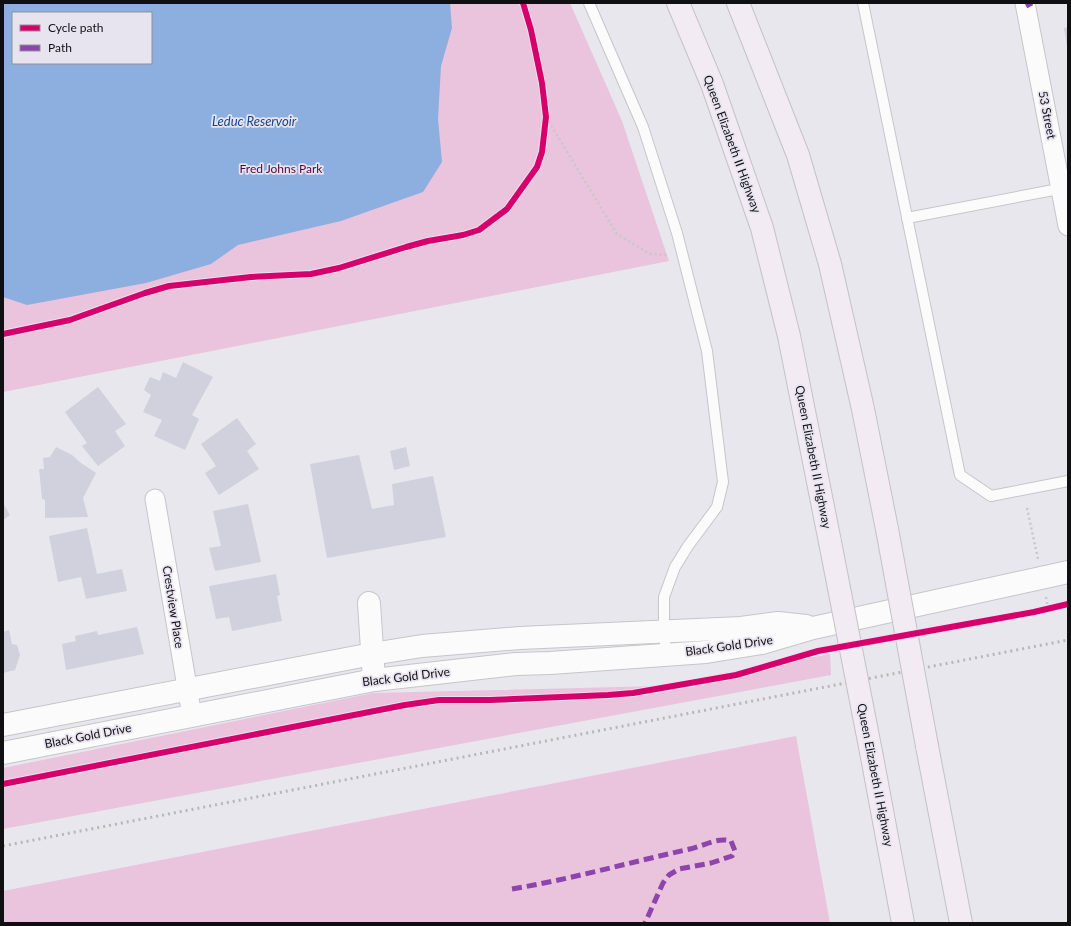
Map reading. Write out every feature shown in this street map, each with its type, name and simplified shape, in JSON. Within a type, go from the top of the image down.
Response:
[{"type":"highway","name":"Queen Elizabeth II Highway","points":[[678,3],[712,84],[762,228],[789,336],[904,923]]},
{"type":"highway","points":[[738,3],[798,155],[830,264],[863,410],[887,529],[961,923]]},
{"type":"main road","name":"Black Gold Drive","points":[[3,753],[374,680],[516,664],[706,652],[762,643],[813,628],[1068,572]]},
{"type":"main road","points":[[368,603],[374,680]]},
{"type":"main road","name":"Black Gold Drive","points":[[3,725],[372,654],[422,646],[520,638],[741,628],[778,622],[813,628]]},
{"type":"street","name":"53 Street","points":[[1026,3],[1064,188],[1068,226]]},
{"type":"street","name":"Crestview Place","points":[[155,499],[192,716]]},
{"type":"lane","points":[[589,3],[643,127],[677,233],[707,351],[722,482],[717,507],[688,546],[675,567],[664,597],[666,654]]},
{"type":"lane","points":[[863,3],[960,476],[991,496],[1068,481]]},
{"type":"lane","points":[[907,218],[1064,188]]},
{"type":"path","points":[[546,114],[618,234],[650,254],[683,257]]},
{"type":"path","points":[[545,125],[546,114]]},
{"type":"path","points":[[1041,610],[1055,607]]},
{"type":"green space","name":"Fred Johns Park","points":[[3,3],[570,3],[622,121],[669,261],[3,392]]},
{"type":"green space","points":[[830,654],[831,675],[3,829],[3,768],[373,693],[659,686]]},
{"type":"green space","points":[[796,736],[830,923],[3,923],[3,891]]},
{"type":"water","name":"Leduc Reservoir","points":[[3,3],[450,3],[452,28],[441,66],[438,119],[442,162],[423,192],[341,221],[238,245],[211,264],[146,283],[27,305],[3,297]]},
{"type":"building","points":[[1068,27],[1068,46],[1067,46],[1064,28]]},
{"type":"building","points":[[183,362],[213,377],[192,415],[199,419],[185,450],[154,436],[162,420],[143,412],[151,395],[144,390],[150,377],[160,381],[163,372],[176,378]]},
{"type":"building","points":[[98,387],[126,424],[115,431],[125,446],[98,466],[82,446],[87,443],[65,412]]},
{"type":"building","points":[[237,418],[256,444],[247,451],[259,469],[219,495],[205,473],[216,466],[201,444]]},
{"type":"building","points":[[56,447],[72,455],[96,473],[83,498],[88,517],[45,518],[45,500],[42,499],[39,469],[44,469],[43,458],[50,457]]},
{"type":"building","points":[[406,447],[410,466],[394,470],[390,451]]},
{"type":"building","points":[[359,455],[372,509],[394,505],[392,484],[433,476],[446,537],[327,558],[310,464]]},
{"type":"building","points":[[3,503],[10,515],[3,520]]},
{"type":"building","points":[[248,504],[261,562],[215,571],[209,548],[221,546],[213,511]]},
{"type":"building","points":[[87,528],[97,574],[122,569],[127,591],[86,599],[81,577],[58,582],[49,536]]},
{"type":"building","points":[[276,574],[280,595],[277,596],[282,621],[232,631],[229,617],[216,619],[209,586]]},
{"type":"building","points":[[137,627],[144,654],[66,670],[62,644],[76,641],[75,636],[97,631],[98,635]]},
{"type":"building","points":[[9,630],[12,644],[17,645],[20,655],[15,670],[3,673],[3,632]]},
{"type":"railway","points":[[3,846],[1068,640]]},
{"type":"marked path","points":[[1026,6],[1032,3]]},
{"type":"marked path","points":[[512,889],[690,849],[716,841],[731,841],[735,851],[732,856],[711,863],[679,869],[669,875],[663,883],[645,923]]},
{"type":"cycle path","points":[[3,334],[70,320],[169,286],[251,277],[311,274],[339,268],[428,241],[463,235],[479,230],[507,209],[537,167],[542,152],[546,117],[542,83],[531,30],[523,3]]},
{"type":"cycle path","points":[[3,784],[405,705],[439,700],[490,700],[633,693],[736,675],[818,651],[1034,612],[1068,604]]}]
